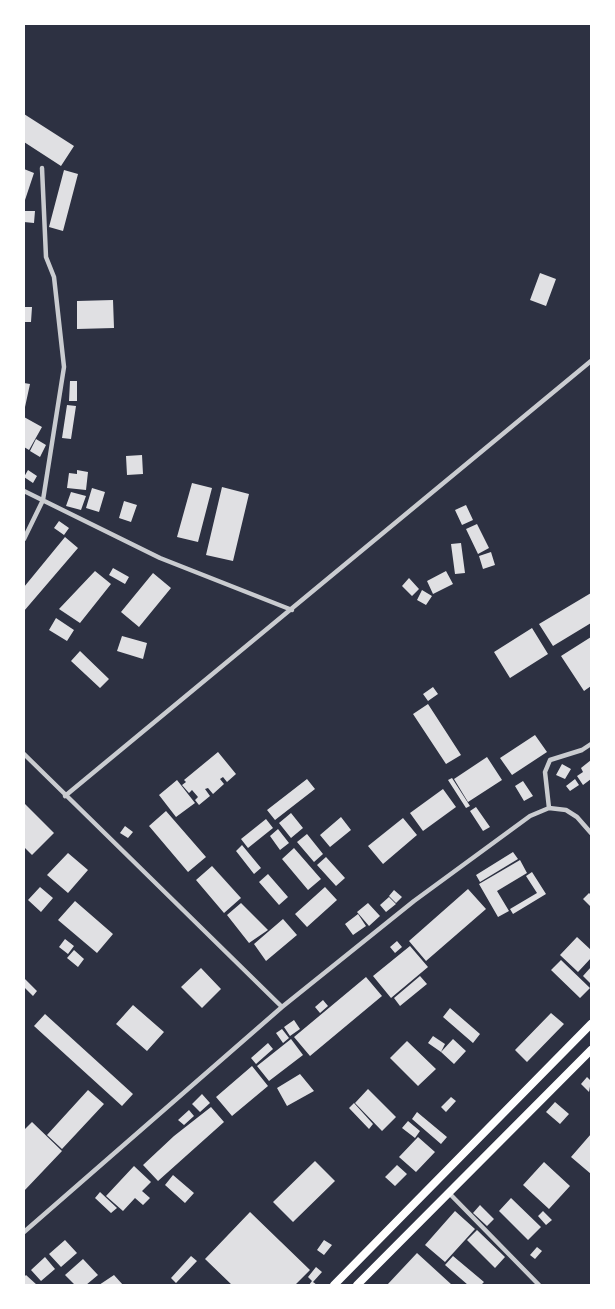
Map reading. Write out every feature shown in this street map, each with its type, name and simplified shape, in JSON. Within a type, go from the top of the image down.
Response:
[{"type":"main road","points":[[334,1285],[591,1024]]},
{"type":"main road","points":[[357,1285],[591,1050]]},
{"type":"street","points":[[24,539],[43,500],[64,367],[54,277],[46,257],[42,168]]},
{"type":"street","points":[[65,796],[591,361]]},
{"type":"street","points":[[24,491],[160,558],[292,610]]},
{"type":"street","points":[[549,808],[545,772],[550,760],[582,750],[591,744]]},
{"type":"street","points":[[24,754],[282,1007]]},
{"type":"street","points":[[24,1232],[282,1007],[414,900],[530,816],[549,808],[566,810],[577,818],[591,833]]},
{"type":"street","points":[[449,1193],[540,1285]]},
{"type":"building","points":[[24,114],[74,146],[61,166],[24,142]]},
{"type":"building","points":[[24,169],[34,173],[24,203]]},
{"type":"building","points":[[64,170],[78,174],[63,231],[49,227]]},
{"type":"building","points":[[24,211],[35,211],[34,223],[24,222]]},
{"type":"building","points":[[540,273],[556,279],[546,306],[530,300]]},
{"type":"building","points":[[113,300],[114,328],[77,329],[77,301]]},
{"type":"building","points":[[24,307],[32,307],[31,322],[24,322]]},
{"type":"building","points":[[70,381],[77,381],[77,401],[69,401]]},
{"type":"building","points":[[24,383],[30,384],[25,407],[24,407]]},
{"type":"building","points":[[67,405],[76,406],[71,439],[62,438]]},
{"type":"building","points":[[24,417],[42,427],[29,450],[24,447]]},
{"type":"building","points":[[36,439],[46,445],[40,457],[30,451]]},
{"type":"building","points":[[142,455],[143,474],[127,475],[126,456]]},
{"type":"building","points":[[28,470],[37,476],[33,483],[24,477]]},
{"type":"building","points":[[77,470],[88,472],[86,490],[67,488],[69,473],[77,474]]},
{"type":"building","points":[[192,483],[212,488],[198,542],[177,537]]},
{"type":"building","points":[[222,487],[249,494],[233,561],[206,555]]},
{"type":"building","points":[[92,488],[105,492],[99,512],[86,508]]},
{"type":"building","points":[[71,492],[86,496],[81,510],[66,506]]},
{"type":"building","points":[[124,501],[137,505],[131,522],[119,518]]},
{"type":"building","points":[[466,505],[473,520],[462,525],[455,510]]},
{"type":"building","points":[[59,521],[69,528],[64,535],[54,528]]},
{"type":"building","points":[[477,524],[489,548],[478,554],[466,529]]},
{"type":"building","points":[[65,537],[78,548],[24,611],[24,587]]},
{"type":"building","points":[[461,543],[465,573],[455,574],[451,544]]},
{"type":"building","points":[[491,552],[495,565],[483,569],[479,556]]},
{"type":"building","points":[[113,568],[129,577],[125,584],[109,575]]},
{"type":"building","points":[[95,571],[111,584],[80,623],[59,609]]},
{"type":"building","points":[[446,571],[453,584],[433,594],[427,581]]},
{"type":"building","points":[[153,573],[171,588],[139,627],[121,612]]},
{"type":"building","points":[[409,578],[419,589],[412,596],[402,586]]},
{"type":"building","points":[[422,590],[432,596],[426,605],[417,600]]},
{"type":"building","points":[[591,593],[591,623],[553,646],[539,624]]},
{"type":"building","points":[[56,618],[74,630],[67,641],[49,630]]},
{"type":"building","points":[[532,628],[548,654],[510,678],[494,652]]},
{"type":"building","points":[[122,636],[147,643],[143,659],[117,651]]},
{"type":"building","points":[[591,637],[591,686],[584,691],[561,656]]},
{"type":"building","points":[[80,651],[109,679],[100,688],[71,661]]},
{"type":"building","points":[[433,687],[438,694],[428,701],[423,694]]},
{"type":"building","points":[[428,704],[461,755],[446,764],[413,714]]},
{"type":"building","points":[[535,735],[547,752],[512,775],[500,758]]},
{"type":"building","points":[[218,752],[236,774],[227,782],[223,777],[220,779],[224,784],[213,794],[208,788],[205,789],[210,796],[199,805],[195,800],[198,797],[192,790],[189,793],[182,785],[186,782],[184,780]]},
{"type":"building","points":[[487,757],[502,780],[468,802],[454,779]]},
{"type":"building","points":[[591,760],[591,779],[583,785],[577,776],[583,772],[581,768]]},
{"type":"building","points":[[562,764],[571,769],[565,779],[556,775]]},
{"type":"building","points":[[452,778],[470,806],[466,808],[448,780]]},
{"type":"building","points":[[307,779],[315,789],[275,820],[267,810]]},
{"type":"building","points":[[575,779],[579,785],[570,791],[566,786]]},
{"type":"building","points":[[177,780],[195,803],[176,817],[159,795]]},
{"type":"building","points":[[523,781],[533,796],[524,801],[515,786]]},
{"type":"building","points":[[443,789],[456,807],[423,831],[410,813]]},
{"type":"building","points":[[24,803],[54,833],[32,855],[24,847]]},
{"type":"building","points":[[476,807],[490,827],[483,831],[470,811]]},
{"type":"building","points":[[166,811],[206,857],[188,872],[149,826]]},
{"type":"building","points":[[291,813],[303,828],[291,838],[279,823]]},
{"type":"building","points":[[341,817],[351,830],[330,847],[320,835]]},
{"type":"building","points":[[403,818],[417,835],[383,864],[368,846]]},
{"type":"building","points":[[266,819],[273,828],[248,848],[241,839]]},
{"type":"building","points":[[125,826],[133,832],[128,838],[120,833]]},
{"type":"building","points":[[278,829],[289,843],[280,850],[270,836]]},
{"type":"building","points":[[307,834],[323,854],[314,862],[297,842]]},
{"type":"building","points":[[242,845],[261,868],[254,874],[236,851]]},
{"type":"building","points":[[294,848],[321,879],[308,890],[282,859]]},
{"type":"building","points":[[513,852],[518,859],[480,882],[476,875]]},
{"type":"building","points":[[68,853],[88,870],[68,893],[47,875]]},
{"type":"building","points":[[326,857],[345,878],[336,886],[317,865]]},
{"type":"building","points":[[520,860],[527,873],[497,891],[509,911],[498,917],[479,884]]},
{"type":"building","points":[[212,866],[241,898],[224,913],[196,880]]},
{"type":"building","points":[[532,872],[546,894],[513,914],[510,909],[537,893],[526,876]]},
{"type":"building","points":[[268,874],[288,897],[279,905],[259,882]]},
{"type":"building","points":[[40,887],[53,898],[41,912],[28,900]]},
{"type":"building","points":[[325,887],[337,900],[307,927],[295,914]]},
{"type":"building","points":[[468,889],[486,909],[426,961],[409,941]]},
{"type":"building","points":[[394,890],[402,897],[396,903],[389,896]]},
{"type":"building","points":[[589,893],[591,895],[591,907],[583,899]]},
{"type":"building","points":[[389,897],[396,904],[386,912],[380,905]]},
{"type":"building","points":[[75,901],[113,934],[97,953],[58,920]]},
{"type":"building","points":[[241,903],[268,930],[249,943],[227,915]]},
{"type":"building","points":[[368,903],[380,916],[369,926],[357,912]]},
{"type":"building","points":[[358,914],[366,926],[353,935],[345,924]]},
{"type":"building","points":[[283,919],[297,935],[266,961],[254,944]]},
{"type":"building","points":[[577,937],[591,950],[591,958],[578,972],[560,955]]},
{"type":"building","points":[[65,939],[74,946],[68,954],[59,947]]},
{"type":"building","points":[[397,941],[402,947],[395,953],[390,947]]},
{"type":"building","points":[[410,946],[428,967],[391,998],[373,976]]},
{"type":"building","points":[[74,950],[84,959],[78,967],[67,958]]},
{"type":"building","points":[[561,960],[590,988],[580,998],[551,970]]},
{"type":"building","points":[[591,967],[591,984],[583,976]]},
{"type":"building","points":[[201,968],[221,989],[202,1008],[181,987]]},
{"type":"building","points":[[420,976],[427,984],[400,1006],[394,998]]},
{"type":"building","points":[[366,977],[382,996],[310,1056],[294,1037]]},
{"type":"building","points":[[24,978],[37,991],[33,996],[24,987]]},
{"type":"building","points":[[323,1000],[328,1006],[320,1013],[315,1007]]},
{"type":"building","points":[[133,1005],[164,1032],[147,1051],[116,1024]]},
{"type":"building","points":[[450,1008],[480,1034],[473,1043],[443,1017]]},
{"type":"building","points":[[551,1013],[564,1024],[527,1062],[515,1050]]},
{"type":"building","points":[[45,1014],[133,1094],[122,1106],[34,1026]]},
{"type":"building","points":[[294,1020],[300,1029],[290,1036],[284,1027]]},
{"type":"building","points":[[282,1029],[289,1038],[283,1043],[276,1033]]},
{"type":"building","points":[[433,1036],[445,1044],[441,1052],[428,1043]]},
{"type":"building","points":[[291,1039],[303,1055],[269,1081],[257,1066]]},
{"type":"building","points":[[453,1039],[466,1051],[454,1064],[441,1052]]},
{"type":"building","points":[[407,1041],[436,1069],[418,1086],[390,1058]]},
{"type":"building","points":[[268,1043],[273,1049],[256,1064],[251,1058]]},
{"type":"building","points":[[252,1066],[268,1086],[232,1116],[216,1097]]},
{"type":"building","points":[[300,1074],[314,1091],[287,1106],[277,1088]]},
{"type":"building","points":[[587,1077],[591,1081],[589,1092],[581,1084]]},
{"type":"building","points":[[368,1089],[396,1117],[382,1131],[355,1103]]},
{"type":"building","points":[[88,1090],[104,1104],[62,1149],[47,1135]]},
{"type":"building","points":[[202,1094],[210,1103],[200,1112],[192,1104]]},
{"type":"building","points":[[451,1097],[456,1101],[446,1112],[441,1107]]},
{"type":"building","points":[[555,1102],[569,1114],[560,1124],[546,1112]]},
{"type":"building","points":[[354,1103],[373,1124],[369,1129],[349,1108]]},
{"type":"building","points":[[211,1107],[224,1122],[158,1181],[143,1165],[174,1136]]},
{"type":"building","points":[[189,1110],[194,1116],[184,1125],[178,1120]]},
{"type":"building","points":[[417,1112],[447,1137],[441,1144],[412,1119]]},
{"type":"building","points":[[408,1121],[420,1131],[415,1138],[402,1128]]},
{"type":"building","points":[[32,1122],[62,1151],[24,1191],[24,1130]]},
{"type":"building","points":[[591,1134],[591,1174],[571,1157]]},
{"type":"building","points":[[418,1137],[435,1152],[416,1172],[399,1157]]},
{"type":"building","points":[[315,1161],[335,1181],[293,1222],[273,1202]]},
{"type":"building","points":[[544,1162],[570,1186],[549,1209],[523,1185]]},
{"type":"building","points":[[397,1165],[407,1174],[395,1186],[385,1177]]},
{"type":"building","points":[[134,1166],[151,1182],[142,1191],[150,1198],[143,1205],[135,1198],[123,1211],[106,1196]]},
{"type":"building","points":[[173,1175],[194,1193],[185,1203],[165,1185]]},
{"type":"building","points":[[100,1192],[117,1208],[111,1213],[95,1198]]},
{"type":"building","points":[[511,1198],[541,1227],[528,1240],[499,1211]]},
{"type":"building","points":[[480,1205],[494,1219],[487,1226],[473,1213]]},
{"type":"building","points":[[455,1211],[475,1229],[445,1262],[425,1245]]},
{"type":"building","points":[[543,1211],[552,1220],[546,1225],[538,1216]]},
{"type":"building","points":[[250,1212],[310,1270],[295,1285],[232,1285],[205,1259]]},
{"type":"building","points":[[477,1230],[505,1257],[495,1268],[467,1240]]},
{"type":"building","points":[[65,1240],[77,1253],[61,1267],[49,1254]]},
{"type":"building","points":[[324,1240],[332,1245],[324,1255],[317,1250]]},
{"type":"building","points":[[537,1247],[542,1251],[535,1259],[530,1255]]},
{"type":"building","points":[[417,1253],[452,1285],[387,1285]]},
{"type":"building","points":[[191,1256],[197,1261],[176,1283],[171,1278]]},
{"type":"building","points":[[453,1256],[484,1282],[481,1285],[468,1285],[445,1265]]},
{"type":"building","points":[[45,1257],[55,1269],[41,1281],[31,1270]]},
{"type":"building","points":[[83,1259],[98,1275],[86,1285],[75,1285],[65,1275]]},
{"type":"building","points":[[316,1267],[322,1272],[313,1282],[317,1285],[309,1285],[312,1281],[308,1277]]},
{"type":"building","points":[[26,1275],[37,1285],[24,1285],[24,1277]]},
{"type":"building","points":[[114,1275],[123,1285],[99,1285]]}]
